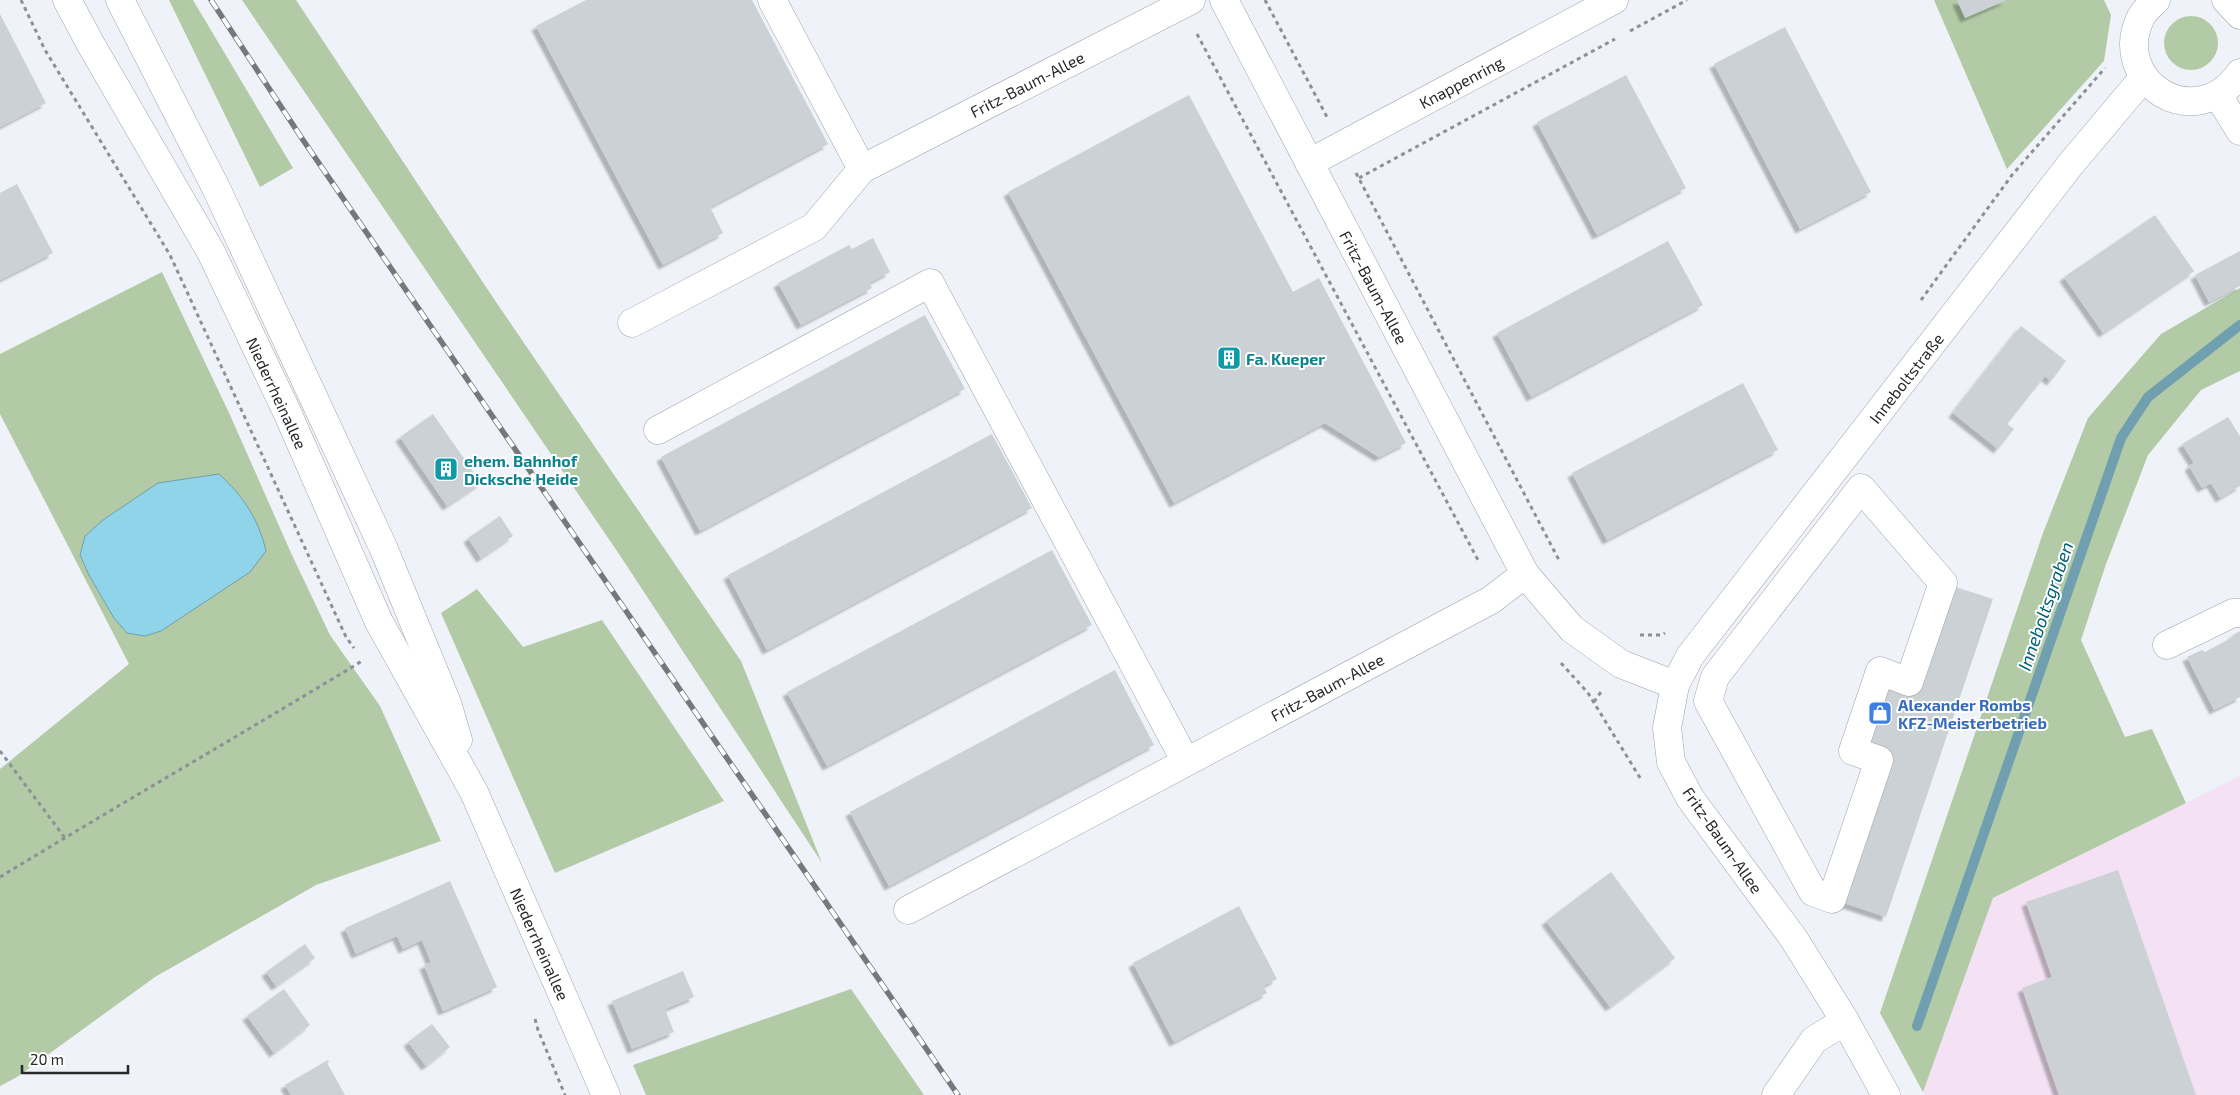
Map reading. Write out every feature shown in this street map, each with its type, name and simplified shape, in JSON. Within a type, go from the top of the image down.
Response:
[{"type":"street","name":"Niederrheinallee","points":[[68,0],[90,43],[211,252],[287,412],[379,622],[474,792],[606,1095]]},
{"type":"street","name":"Niederrheinallee","points":[[120,0],[217,190],[383,547],[447,703],[474,792]]},
{"type":"street","points":[[632,323],[814,227],[862,169],[772,0]]},
{"type":"street","name":"Fritz-Baum-Allee","points":[[862,169],[1191,0]]},
{"type":"street","name":"Fritz-Baum-Allee","points":[[1224,0],[1525,574],[1572,630],[1620,664],[1676,684],[1667,728],[1671,762],[1690,798],[1794,939],[1845,1021],[1886,1095]]},
{"type":"street","name":"Knappenring","points":[[1310,163],[1614,0]]},
{"type":"street","points":[[2156,0],[2141,16],[2134,37],[2135,58],[2144,77],[2155,90],[2170,98],[2186,102],[2203,101],[2218,95],[2232,84],[2240,73]]},
{"type":"street","points":[[2226,0],[2240,15]]},
{"type":"street","name":"Inneboltstraße","points":[[1676,684],[1690,656],[2070,165],[2144,77]]},
{"type":"street","points":[[2218,95],[2240,131]]},
{"type":"street","points":[[658,430],[930,283],[1195,757]]},
{"type":"street","points":[[1826,481],[1880,524]]},
{"type":"street","points":[[1861,488],[1943,583],[1909,682],[1880,671],[1853,751],[1879,760],[1832,899],[1813,892],[1708,701],[1715,677],[1851,501],[1861,488]]},
{"type":"street","name":"Fritz-Baum-Allee","points":[[908,910],[1491,600],[1525,574]]},
{"type":"street","points":[[2167,645],[2233,613],[2240,613]]},
{"type":"street","points":[[1776,1095],[1814,1040],[1845,1021]]},
{"type":"path","points":[[21,0],[45,50],[170,255],[346,637],[366,668]]},
{"type":"path","points":[[1265,0],[1561,565]]},
{"type":"path","points":[[1626,33],[1687,0]]},
{"type":"path","points":[[1359,178],[1618,38]]},
{"type":"path","points":[[0,877],[116,806],[269,718],[362,661]]},
{"type":"path","points":[[0,751],[65,838]]},
{"type":"shaded area","points":[[2240,776],[2240,1095],[1925,1095],[1923,1092],[1993,898]]},
{"type":"green space","points":[[169,0],[193,0],[293,168],[260,187]]},
{"type":"green space","points":[[242,0],[296,0],[494,299],[741,661],[822,863],[621,557]]},
{"type":"green space","points":[[1934,0],[2104,0],[2111,15],[2104,61],[2007,169]]},
{"type":"green space","points":[[2191,16],[2201,18],[2210,24],[2216,33],[2218,43],[2216,53],[2210,62],[2201,68],[2191,70],[2181,68],[2172,62],[2166,53],[2164,43],[2166,33],[2172,24],[2181,18]]},
{"type":"green space","points":[[162,272],[230,415],[291,553],[330,635],[380,706],[441,841],[316,885],[155,977],[17,1077],[0,1086],[0,769],[129,664],[0,414],[0,354]]},
{"type":"green space","points":[[2240,288],[2240,371],[2201,390],[2148,455],[2106,564],[2081,640],[2125,737],[2152,729],[2186,803],[1993,898],[1923,1092],[1880,1013],[2043,533],[2088,418],[2161,334]]},
{"type":"green space","points":[[477,589],[523,647],[602,620],[724,801],[555,873],[441,613]]},
{"type":"green space","points":[[851,989],[924,1095],[646,1095],[633,1065]]},
{"type":"water","points":[[219,474],[248,508],[259,528],[266,551],[250,572],[161,631],[145,636],[127,633],[114,618],[89,575],[80,555],[85,536],[103,520],[158,483]]},
{"type":"building","points":[[586,0],[752,0],[828,144],[710,207],[723,233],[663,265],[536,26]]},
{"type":"building","points":[[1957,0],[2007,0],[1965,18]]},
{"type":"building","points":[[0,14],[46,103],[0,127]]},
{"type":"building","points":[[1785,27],[1871,192],[1800,229],[1714,64]]},
{"type":"building","points":[[1626,75],[1686,188],[1597,235],[1537,122]]},
{"type":"building","name":"Fa. Kueper","points":[[1189,95],[1293,292],[1319,278],[1406,443],[1379,457],[1325,423],[1174,503],[1008,192]]},
{"type":"building","points":[[17,184],[53,253],[0,280],[0,193]]},
{"type":"building","points":[[2155,215],[2194,271],[2103,333],[2064,277]]},
{"type":"building","points":[[873,238],[890,272],[869,283],[872,288],[801,325],[778,283],[849,245],[852,249]]},
{"type":"building","points":[[1668,241],[1703,305],[1531,397],[1497,333]]},
{"type":"building","points":[[2240,251],[2240,286],[2209,302],[2195,275]]},
{"type":"building","points":[[925,315],[965,389],[700,531],[661,457]]},
{"type":"building","points":[[2021,326],[2066,361],[2051,381],[2045,376],[2007,424],[2014,429],[1998,449],[1953,413]]},
{"type":"building","points":[[1743,383],[1778,450],[1607,540],[1572,473]]},
{"type":"building","name":"ehem. Bahnhof Dicksche Heide","points":[[433,414],[481,483],[447,506],[400,437]]},
{"type":"building","points":[[2228,417],[2240,436],[2240,486],[2220,498],[2211,483],[2202,488],[2189,466],[2194,463],[2182,444]]},
{"type":"building","points":[[992,434],[1032,508],[767,650],[728,575]]},
{"type":"building","points":[[500,516],[513,536],[481,558],[468,538]]},
{"type":"building","points":[[1052,550],[1092,625],[827,766],[787,692]]},
{"type":"building","points":[[1943,583],[1993,599],[1886,917],[1832,899],[1879,760],[1853,751],[1880,671],[1909,682]]},
{"type":"building","points":[[2240,631],[2240,697],[2214,710],[2187,657],[2202,650],[2205,652]]},
{"type":"building","points":[[1115,670],[1154,745],[889,886],[850,812]]},
{"type":"building","points":[[2118,870],[2196,1095],[2059,1095],[2022,988],[2052,977],[2026,902]]},
{"type":"building","points":[[1611,872],[1675,958],[1610,1007],[1546,921]]},
{"type":"building","points":[[450,881],[497,987],[443,1011],[424,965],[431,962],[422,940],[403,949],[397,936],[356,954],[345,928]]},
{"type":"building","points":[[1239,906],[1277,979],[1263,986],[1267,993],[1174,1042],[1133,963]]},
{"type":"building","points":[[305,944],[315,958],[276,986],[266,972]]},
{"type":"building","points":[[683,971],[694,997],[665,1009],[674,1032],[632,1049],[612,1001]]},
{"type":"building","points":[[284,989],[310,1025],[274,1053],[247,1016]]},
{"type":"building","points":[[432,1024],[450,1047],[426,1066],[408,1042]]},
{"type":"building","points":[[328,1060],[329,1062],[327,1063],[345,1095],[291,1095],[285,1085]]},
{"type":"waterway","name":"Inneboltsgraben","points":[[1917,1026],[2121,438],[2148,397],[2240,325]]},
{"type":"railway","points":[[211,0],[303,140],[958,1095]]},
{"type":"place","name":"Fa. Kueper","points":[[1229,358]]},
{"type":"place","name":"ehem. Bahnhof Dicksche Heide","points":[[446,469]]},
{"type":"place","name":"Alexander Rombs KFZ-Meisterbetrieb","points":[[1880,713]]}]
